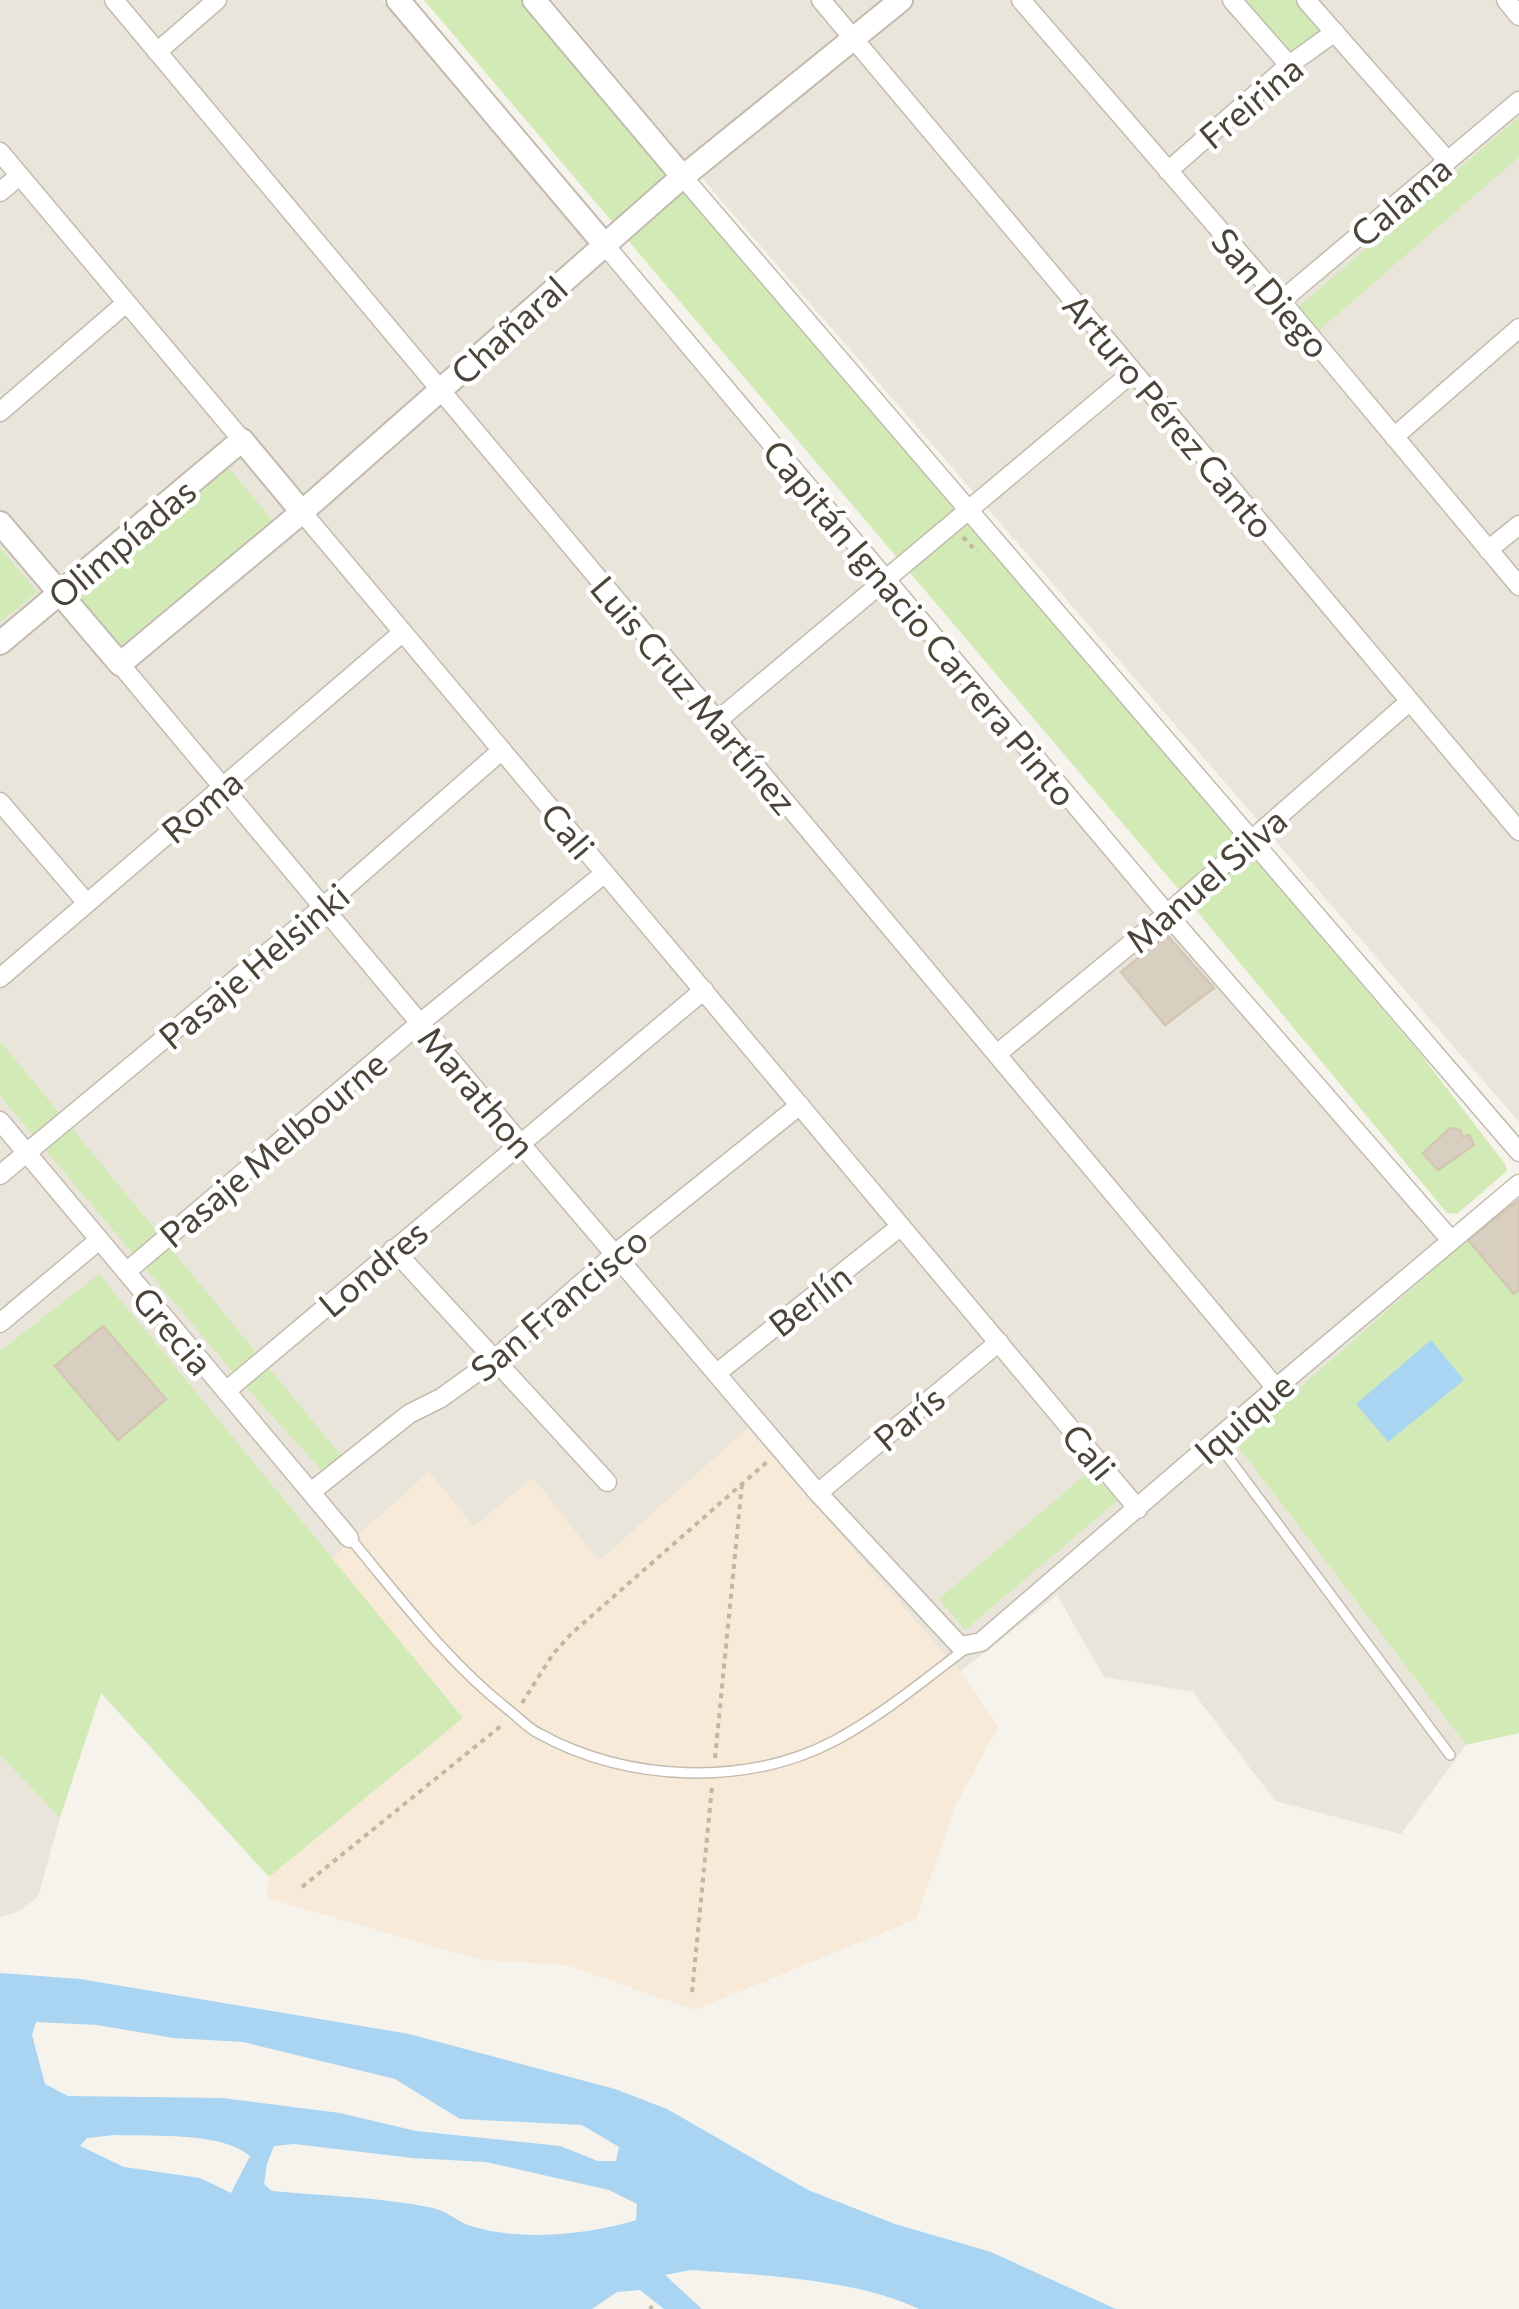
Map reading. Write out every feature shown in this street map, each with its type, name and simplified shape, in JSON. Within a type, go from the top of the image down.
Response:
[{"type":"street","name":"Luis Cruz Martínez","points":[[114,0],[1276,1388]]},
{"type":"street","points":[[157,52],[217,0]]},
{"type":"street","name":"Capitán Ignacio Carrera Pinto","points":[[398,0],[1167,914],[1450,1239]]},
{"type":"street","points":[[534,0],[1519,1152]]},
{"type":"street","name":"Arturo Pérez Canto","points":[[821,0],[1519,830]]},
{"type":"street","name":"Chañaral","points":[[120,664],[302,512],[683,176],[901,0]]},
{"type":"street","name":"San Diego","points":[[1021,0],[1281,301],[1519,586]]},
{"type":"street","points":[[1232,0],[1289,66]]},
{"type":"street","points":[[1306,0],[1446,160]]},
{"type":"street","points":[[1506,0],[1519,16]]},
{"type":"street","name":"Freirina","points":[[1168,172],[1289,66],[1335,32]]},
{"type":"street","name":"Calama","points":[[1281,301],[1519,100]]},
{"type":"street","name":"Cali","points":[[0,152],[1138,1509]]},
{"type":"street","points":[[0,192],[19,176]]},
{"type":"street","points":[[0,412],[126,303]]},
{"type":"street","points":[[1394,437],[1519,328]]},
{"type":"street","points":[[718,721],[1133,372]]},
{"type":"street","name":"Olimpíadas","points":[[0,644],[242,440]]},
{"type":"street","name":"Marathon","points":[[0,522],[818,1493],[954,1642],[967,1648]]},
{"type":"street","points":[[1488,550],[1519,526]]},
{"type":"street","name":"Roma","points":[[0,978],[403,632]]},
{"type":"street","name":"Manuel Silva","points":[[996,1054],[1167,914],[1410,701]]},
{"type":"street","name":"Pasaje Helsinki","points":[[0,1175],[324,906],[502,750]]},
{"type":"street","points":[[0,802],[86,902]]},
{"type":"street","name":"Pasaje Melbourne","points":[[126,1272],[420,1022],[605,873]]},
{"type":"street","name":"Londres","points":[[226,1391],[704,990]]},
{"type":"street","name":"San Francisco","points":[[311,1492],[409,1414],[441,1398],[495,1359],[616,1253],[800,1105]]},
{"type":"street","name":"Grecia","points":[[0,1121],[349,1538]]},
{"type":"street","name":"Iquique","points":[[967,1648],[981,1642],[1519,1184]]},
{"type":"street","name":"Berlín","points":[[717,1372],[901,1226]]},
{"type":"street","points":[[0,1323],[100,1240]]},
{"type":"street","points":[[393,1249],[607,1482]]},
{"type":"street","name":"París","points":[[818,1493],[999,1342]]},
{"type":"lane","points":[[1216,1441],[1450,1755]]},
{"type":"lane","points":[[349,1538],[470,1677],[513,1714],[539,1734],[597,1758],[644,1769],[714,1772],[779,1763],[832,1742],[890,1706],[967,1648]]},
{"type":"path","points":[[302,1887],[483,1742],[530,1694],[553,1654],[571,1634],[782,1450]]},
{"type":"path","points":[[692,1992],[742,1484]]},
{"type":"shaded area","points":[[0,0],[382,0],[1451,1254],[1236,1444],[1466,1745],[1401,1834],[1275,1801],[1193,1692],[1104,1677],[1057,1595],[960,1672],[748,1429],[599,1562],[533,1478],[474,1527],[429,1472],[331,1560],[99,1275],[0,1351]]},
{"type":"shaded area","points":[[552,0],[1519,0],[1519,1122],[686,160]]},
{"type":"shaded area","points":[[748,1428],[960,1672],[998,1726],[955,1807],[916,1919],[695,2010],[566,1965],[481,1960],[266,1898],[269,1877],[463,1718],[331,1560],[429,1472],[474,1527],[533,1478],[599,1561]]},
{"type":"shaded area","points":[[0,1755],[60,1818],[38,1897],[20,1911],[0,1917]]},
{"type":"green space","points":[[424,0],[526,0],[1422,1056],[1507,1171],[1457,1214],[1447,1213],[1191,904]]},
{"type":"green space","points":[[1244,0],[1293,0],[1322,30],[1289,55]]},
{"type":"green space","points":[[1519,117],[1519,157],[1317,332],[1297,308]]},
{"type":"green space","points":[[224,462],[273,521],[119,647],[74,594]]},
{"type":"green space","points":[[0,548],[37,592],[0,622]]},
{"type":"green space","points":[[0,1041],[343,1458],[323,1472],[244,1385],[0,1096]]},
{"type":"green space","points":[[1519,1200],[1519,1733],[1466,1745],[1236,1444],[1451,1254]]},
{"type":"green space","points":[[99,1274],[463,1718],[269,1877],[101,1693],[60,1818],[0,1755],[0,1351]]},
{"type":"green space","points":[[1090,1471],[1117,1501],[965,1630],[939,1599]]},
{"type":"water","points":[[1431,1340],[1464,1380],[1388,1442],[1356,1404]]},
{"type":"water","points":[[0,1973],[80,1979],[409,2034],[615,2089],[667,2109],[808,2190],[895,2224],[991,2252],[1116,2309],[919,2309],[837,2285],[691,2270],[665,2275],[702,2309],[664,2309],[640,2290],[617,2292],[592,2309],[0,2309]],"holes":[[[36,2022],[243,2042],[395,2079],[460,2119],[582,2125],[619,2147],[616,2161],[598,2161],[560,2146],[416,2131],[340,2113],[222,2098],[68,2096],[45,2084],[32,2035]],[[114,2135],[204,2139],[222,2142],[250,2156],[231,2193],[200,2178],[124,2167],[80,2146],[87,2138]],[[294,2144],[486,2162],[609,2190],[637,2204],[636,2220],[575,2233],[508,2234],[468,2225],[438,2209],[413,2204],[272,2191],[264,2184],[274,2146]]]},
{"type":"building","points":[[1167,935],[1214,988],[1165,1025],[1121,972]]},
{"type":"building","points":[[1450,1128],[1460,1130],[1463,1137],[1469,1135],[1474,1145],[1438,1170],[1423,1153]]},
{"type":"building","points":[[1519,1200],[1519,1290],[1514,1294],[1468,1240]]},
{"type":"building","points":[[103,1326],[166,1399],[118,1440],[55,1366]]}]
